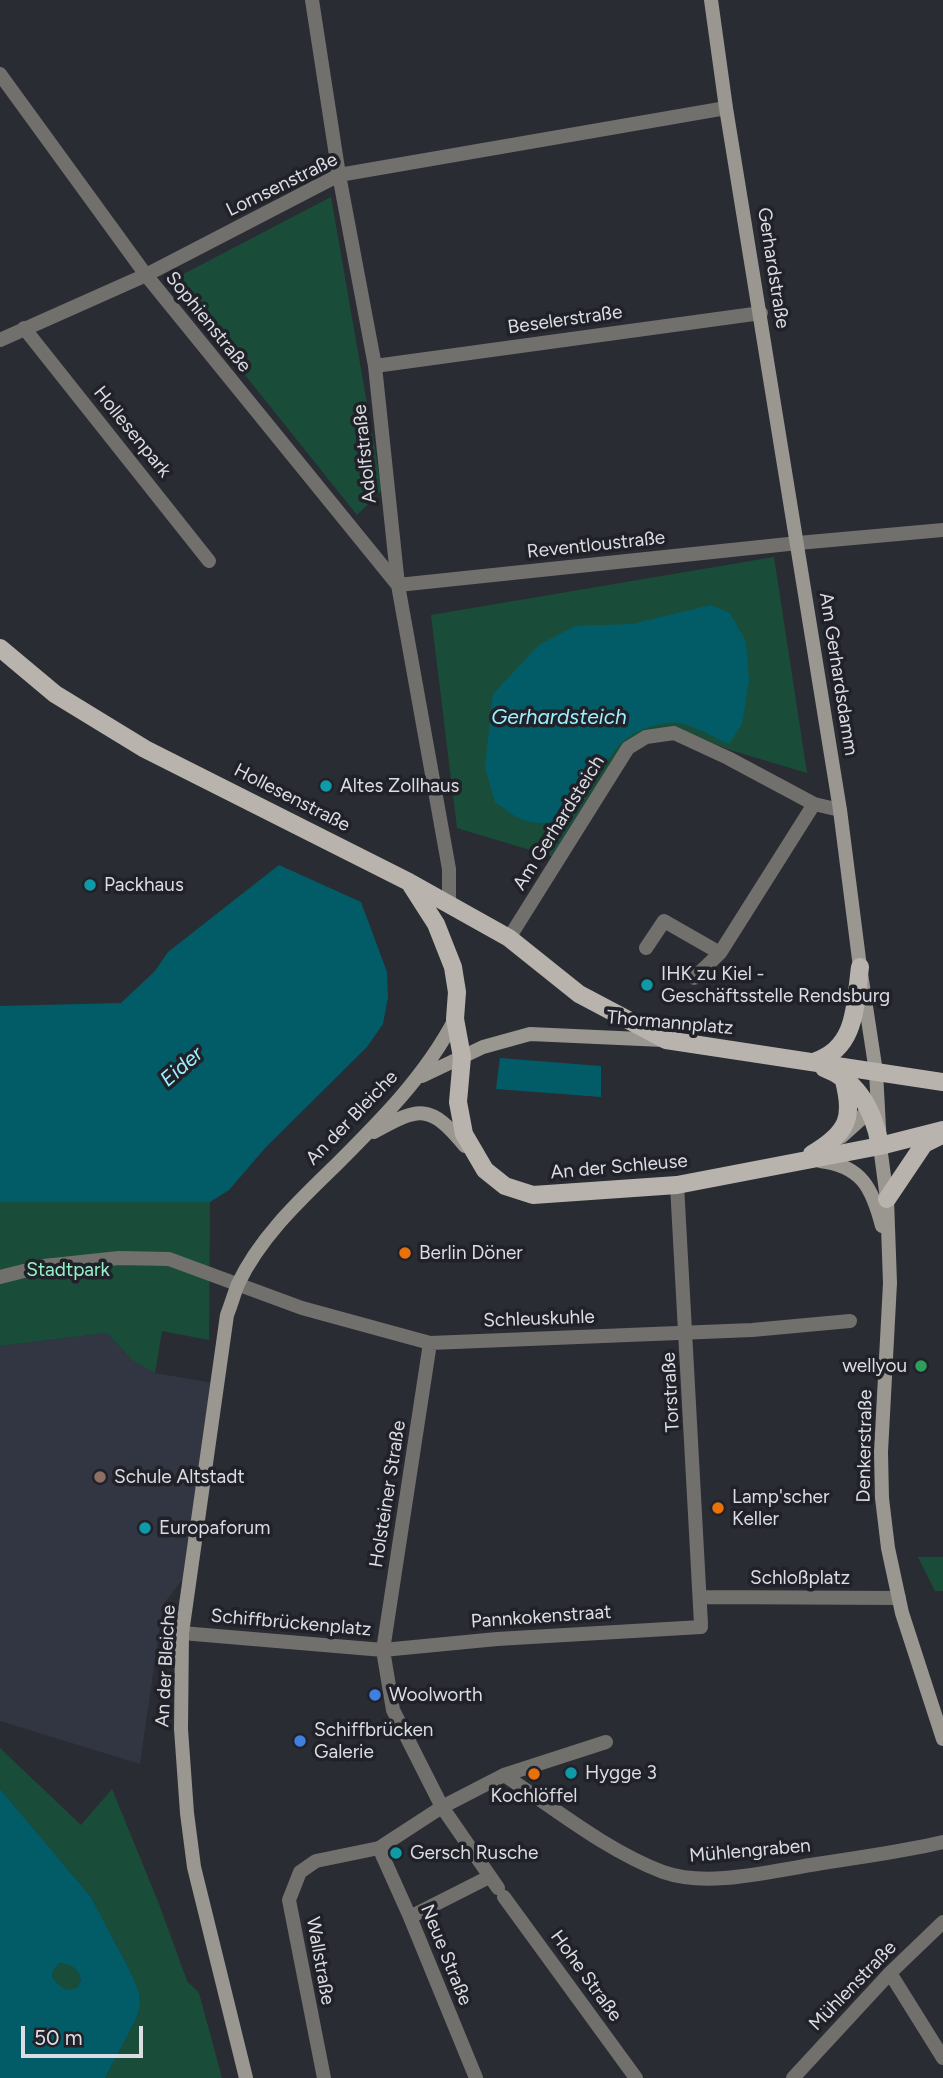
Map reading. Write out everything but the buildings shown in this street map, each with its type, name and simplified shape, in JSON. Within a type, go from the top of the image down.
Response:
[{"type":"main road","name":"Gerhardstraße","points":[[711,0],[726,107],[798,543]]},
{"type":"main road","name":"Am Gerhardsdamm","points":[[798,543],[840,810]]},
{"type":"main road","name":"Hollesenstraße","points":[[0,648],[55,694],[145,749],[409,882],[509,938],[579,994],[666,1040]]},
{"type":"main road","points":[[840,810],[876,1077],[880,1146]]},
{"type":"main road","points":[[409,882],[436,924],[453,967],[457,992],[455,1019],[462,1057]]},
{"type":"main road","points":[[813,1061],[834,1053],[847,1037],[852,1026],[860,967]]},
{"type":"main road","points":[[417,1078],[441,1047],[455,1019]]},
{"type":"main road","name":"Thormannplatz","points":[[462,1057],[511,1038],[530,1034],[666,1040],[813,1061],[876,1077],[943,1082]]},
{"type":"main road","name":"An der Bleiche","points":[[246,2078],[190,1839],[182,1762],[182,1633],[227,1315],[238,1284],[262,1245],[290,1210],[363,1138],[417,1078],[462,1057]]},
{"type":"main road","name":"An der Schleuse","points":[[462,1057],[458,1102],[464,1134],[485,1170],[505,1185],[533,1195],[677,1185],[943,1132]]},
{"type":"main road","points":[[813,1061],[843,1077],[857,1090],[869,1106],[877,1126],[880,1146]]},
{"type":"main road","points":[[827,1145],[845,1126],[850,1108],[843,1077]]},
{"type":"main road","points":[[803,1159],[850,1130],[861,1119],[875,1092],[876,1077]]},
{"type":"main road","points":[[363,1138],[407,1113],[427,1115],[451,1129],[485,1170]]},
{"type":"main road","points":[[887,1199],[910,1161],[924,1144],[943,1132]]},
{"type":"main road","name":"Denkerstraße","points":[[880,1146],[887,1199],[891,1283],[881,1452],[882,1498],[888,1548],[902,1613],[943,1739]]},
{"type":"main road","points":[[803,1159],[837,1163],[862,1179],[876,1204],[888,1247]]},
{"type":"street","name":"Adolfstraße","points":[[312,0],[339,175],[375,366],[398,585],[449,869],[449,905]]},
{"type":"street","name":"Sophienstraße","points":[[0,74],[146,275],[398,585]]},
{"type":"street","name":"Lornsenstraße","points":[[0,340],[146,275],[339,175],[726,107]]},
{"type":"street","name":"Beselerstraße","points":[[375,366],[761,313]]},
{"type":"street","name":"Hollesenpark","points":[[24,328],[209,561]]},
{"type":"street","name":"Reventloustraße","points":[[398,585],[943,530]]},
{"type":"street","name":"Am Gerhardsteich","points":[[509,938],[628,748],[646,737],[674,733],[728,758],[814,804],[840,810]]},
{"type":"street","points":[[694,978],[720,953],[814,804]]},
{"type":"street","points":[[646,948],[664,921],[720,953]]},
{"type":"street","name":"Torstraße","points":[[677,1185],[701,1597]]},
{"type":"street","name":"Schleuskuhle","points":[[0,1277],[44,1266],[119,1258],[169,1259],[302,1308],[430,1343],[752,1330],[850,1321]]},
{"type":"street","name":"Holsteiner Straße","points":[[383,1650],[430,1343]]},
{"type":"street","name":"Schloßplatz","points":[[701,1597],[899,1598]]},
{"type":"street","name":"Pannkokenstraat","points":[[383,1650],[701,1625],[701,1597]]},
{"type":"street","name":"Schiffbrückenplatz","points":[[182,1633],[383,1650],[393,1710],[442,1807]]},
{"type":"street","points":[[379,1848],[442,1807],[503,1775],[606,1742]]},
{"type":"street","name":"Mühlengraben","points":[[503,1775],[628,1857],[666,1873],[695,1879],[761,1872],[914,1849],[943,1842]]},
{"type":"street","name":"Hohe Straße","points":[[442,1807],[636,2078]]},
{"type":"street","name":"Wallstraße","points":[[324,2078],[289,1900],[300,1872],[316,1861],[379,1848]]},
{"type":"street","name":"Neue Straße","points":[[379,1848],[476,2078]]},
{"type":"street","points":[[410,1917],[497,1887]]},
{"type":"street","name":"Mühlenstraße","points":[[793,2078],[890,1973],[943,1922]]},
{"type":"street","points":[[890,1973],[943,2058]]},
{"type":"shaded area","name":"Schule Altstadt","points":[[107,1333],[133,1361],[155,1373],[213,1383],[188,1572],[163,1605],[140,1764],[0,1721],[0,1346]]},
{"type":"green space","points":[[331,197],[382,490],[357,515],[170,281]]},
{"type":"green space","points":[[774,557],[807,773],[727,749],[675,727],[645,732],[553,857],[457,828],[431,615]]},
{"type":"green space","name":"Stadtpark","points":[[0,1202],[210,1202],[209,1340],[162,1331],[155,1373],[133,1361],[107,1333],[0,1346]]},
{"type":"green space","points":[[918,1557],[943,1557],[943,1591],[935,1591]]},
{"type":"green space","points":[[0,1748],[81,1825],[112,1789],[187,1981],[199,1993],[222,2078],[105,2078],[140,2008],[138,1992],[127,1965],[91,1897],[0,1789]]},
{"type":"green space","points":[[60,1963],[71,1966],[78,1972],[81,1979],[78,1987],[71,1990],[61,1988],[52,1977],[54,1969]]},
{"type":"water","name":"Gerhardsteich","points":[[711,605],[730,613],[746,642],[749,680],[742,724],[729,744],[684,724],[653,726],[628,737],[607,761],[582,801],[559,819],[544,823],[523,820],[495,802],[485,767],[493,694],[539,645],[575,626],[632,624]]},
{"type":"water","name":"Eider","points":[[279,865],[361,902],[387,972],[388,997],[383,1024],[367,1047],[266,1147],[229,1190],[210,1202],[0,1202],[0,1006],[121,1003],[155,971],[168,952]]},
{"type":"water","points":[[500,1058],[601,1066],[601,1097],[496,1089]]},
{"type":"water","points":[[0,1789],[91,1897],[139,1992],[140,2008],[105,2078],[0,2078]],"holes":[[[60,1963],[78,1972],[81,1979],[78,1987],[64,1988],[52,1977],[54,1969]]]},
{"type":"place","name":"Altes Zollhaus","points":[[326,786]]},
{"type":"place","name":"Packhaus","points":[[90,885]]},
{"type":"place","name":"IHK zu Kiel - Geschäftsstelle Rendsburg","points":[[647,985]]},
{"type":"place","name":"Berlin Döner","points":[[405,1253]]},
{"type":"place","name":"wellyou","points":[[921,1366]]},
{"type":"place","name":"Schule Altstadt","points":[[100,1477]]},
{"type":"place","name":"Lamp'scher Keller","points":[[718,1508]]},
{"type":"place","name":"Europaforum","points":[[145,1528]]},
{"type":"place","name":"Woolworth","points":[[375,1695]]},
{"type":"place","name":"Schiffbrücken Galerie","points":[[300,1741]]},
{"type":"place","name":"Hygge 3","points":[[571,1773]]},
{"type":"place","name":"Kochlöffel","points":[[534,1774]]},
{"type":"place","name":"Gersch Rusche","points":[[396,1853]]}]
